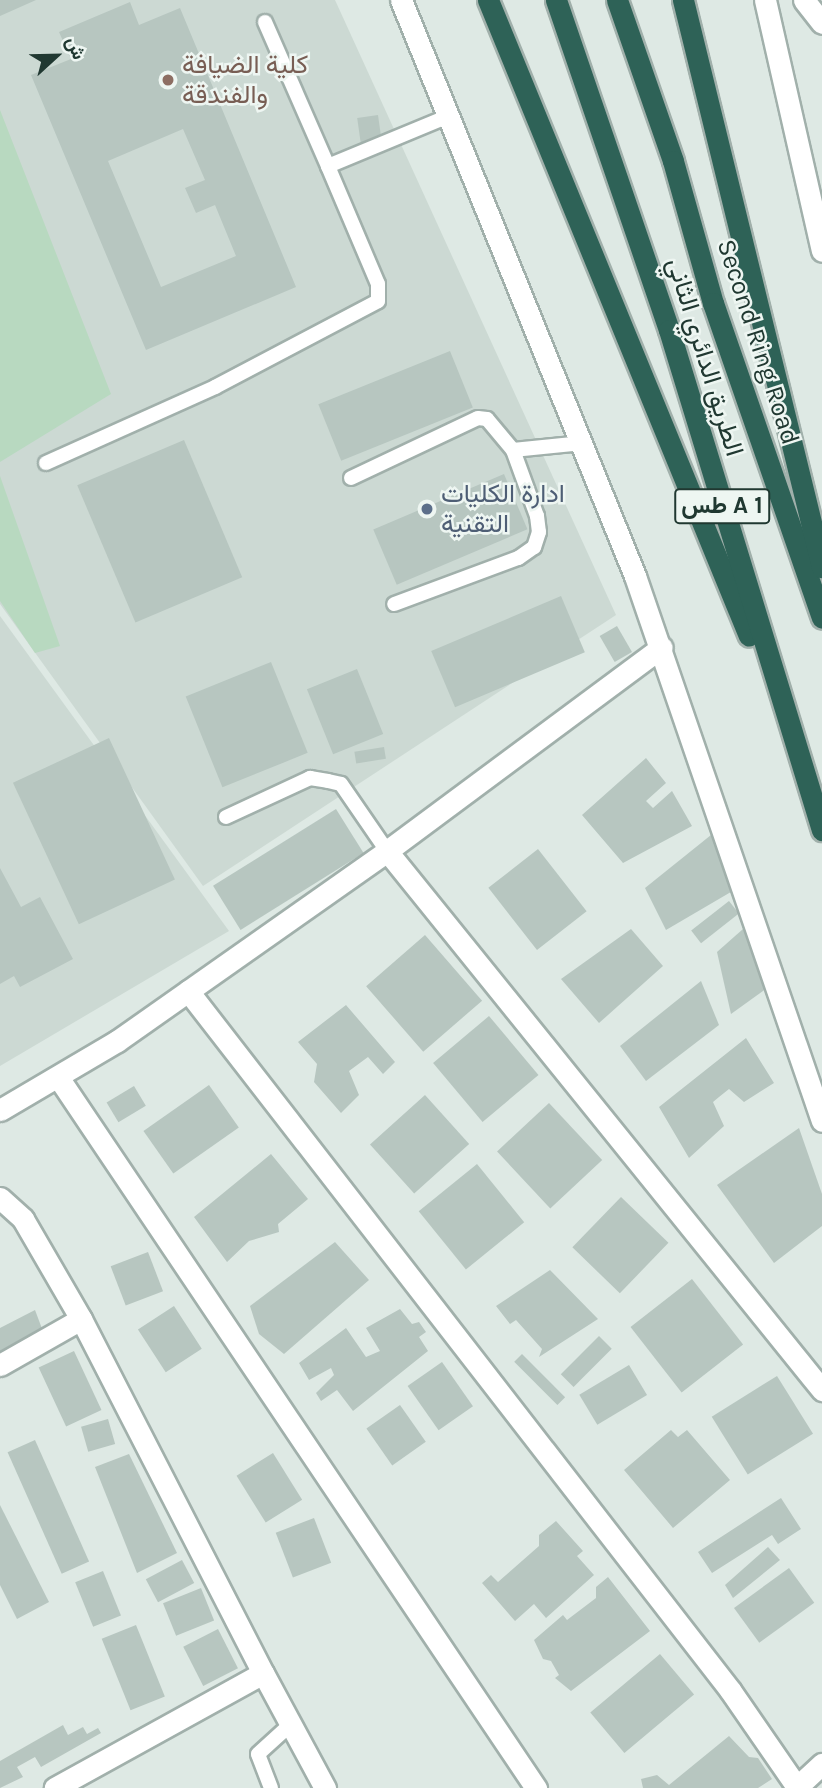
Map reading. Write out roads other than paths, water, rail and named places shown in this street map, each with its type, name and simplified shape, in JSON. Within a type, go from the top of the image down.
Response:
[{"type":"highway","points":[[488,0],[792,738]]},
{"type":"highway","name":"الطريق الدائري الثاني","points":[[556,0],[620,182],[822,830]]},
{"type":"highway","name":"Second Ring Road","points":[[617,0],[673,161],[713,303],[822,618]]},
{"type":"highway","points":[[683,0],[822,567]]},
{"type":"street","points":[[401,0],[583,443],[662,647],[822,1121]]},
{"type":"street","points":[[765,0],[822,251]]},
{"type":"street","points":[[804,0],[822,23]]},
{"type":"street","points":[[0,1110],[58,1077],[188,991],[387,852],[662,647]]},
{"type":"street","points":[[387,852],[822,1390]]},
{"type":"street","points":[[188,991],[730,1690],[797,1787],[822,1764]]},
{"type":"street","points":[[58,1077],[536,1788]]},
{"type":"street","points":[[3,1202],[34,1238],[80,1319],[325,1788]]},
{"type":"street","points":[[0,1365],[80,1319]]},
{"type":"street","points":[[55,1788],[263,1673]]},
{"type":"lane","points":[[46,463],[215,387],[378,301],[378,284],[265,22]]},
{"type":"lane","points":[[328,166],[449,116]]},
{"type":"lane","points":[[351,478],[478,418],[494,423],[513,450],[537,516],[539,532],[534,547],[518,558],[394,604]]},
{"type":"lane","points":[[513,450],[583,443]]},
{"type":"lane","points":[[226,817],[310,778],[328,781],[341,785],[387,852]]},
{"type":"lane","points":[[271,1788],[258,1754],[291,1724]]},
{"type":"place","name":"كلية الضيافة والفندقة","points":[[168,80]]},
{"type":"place","name":"ادارة الكليات التقنية","points":[[427,509]]}]
